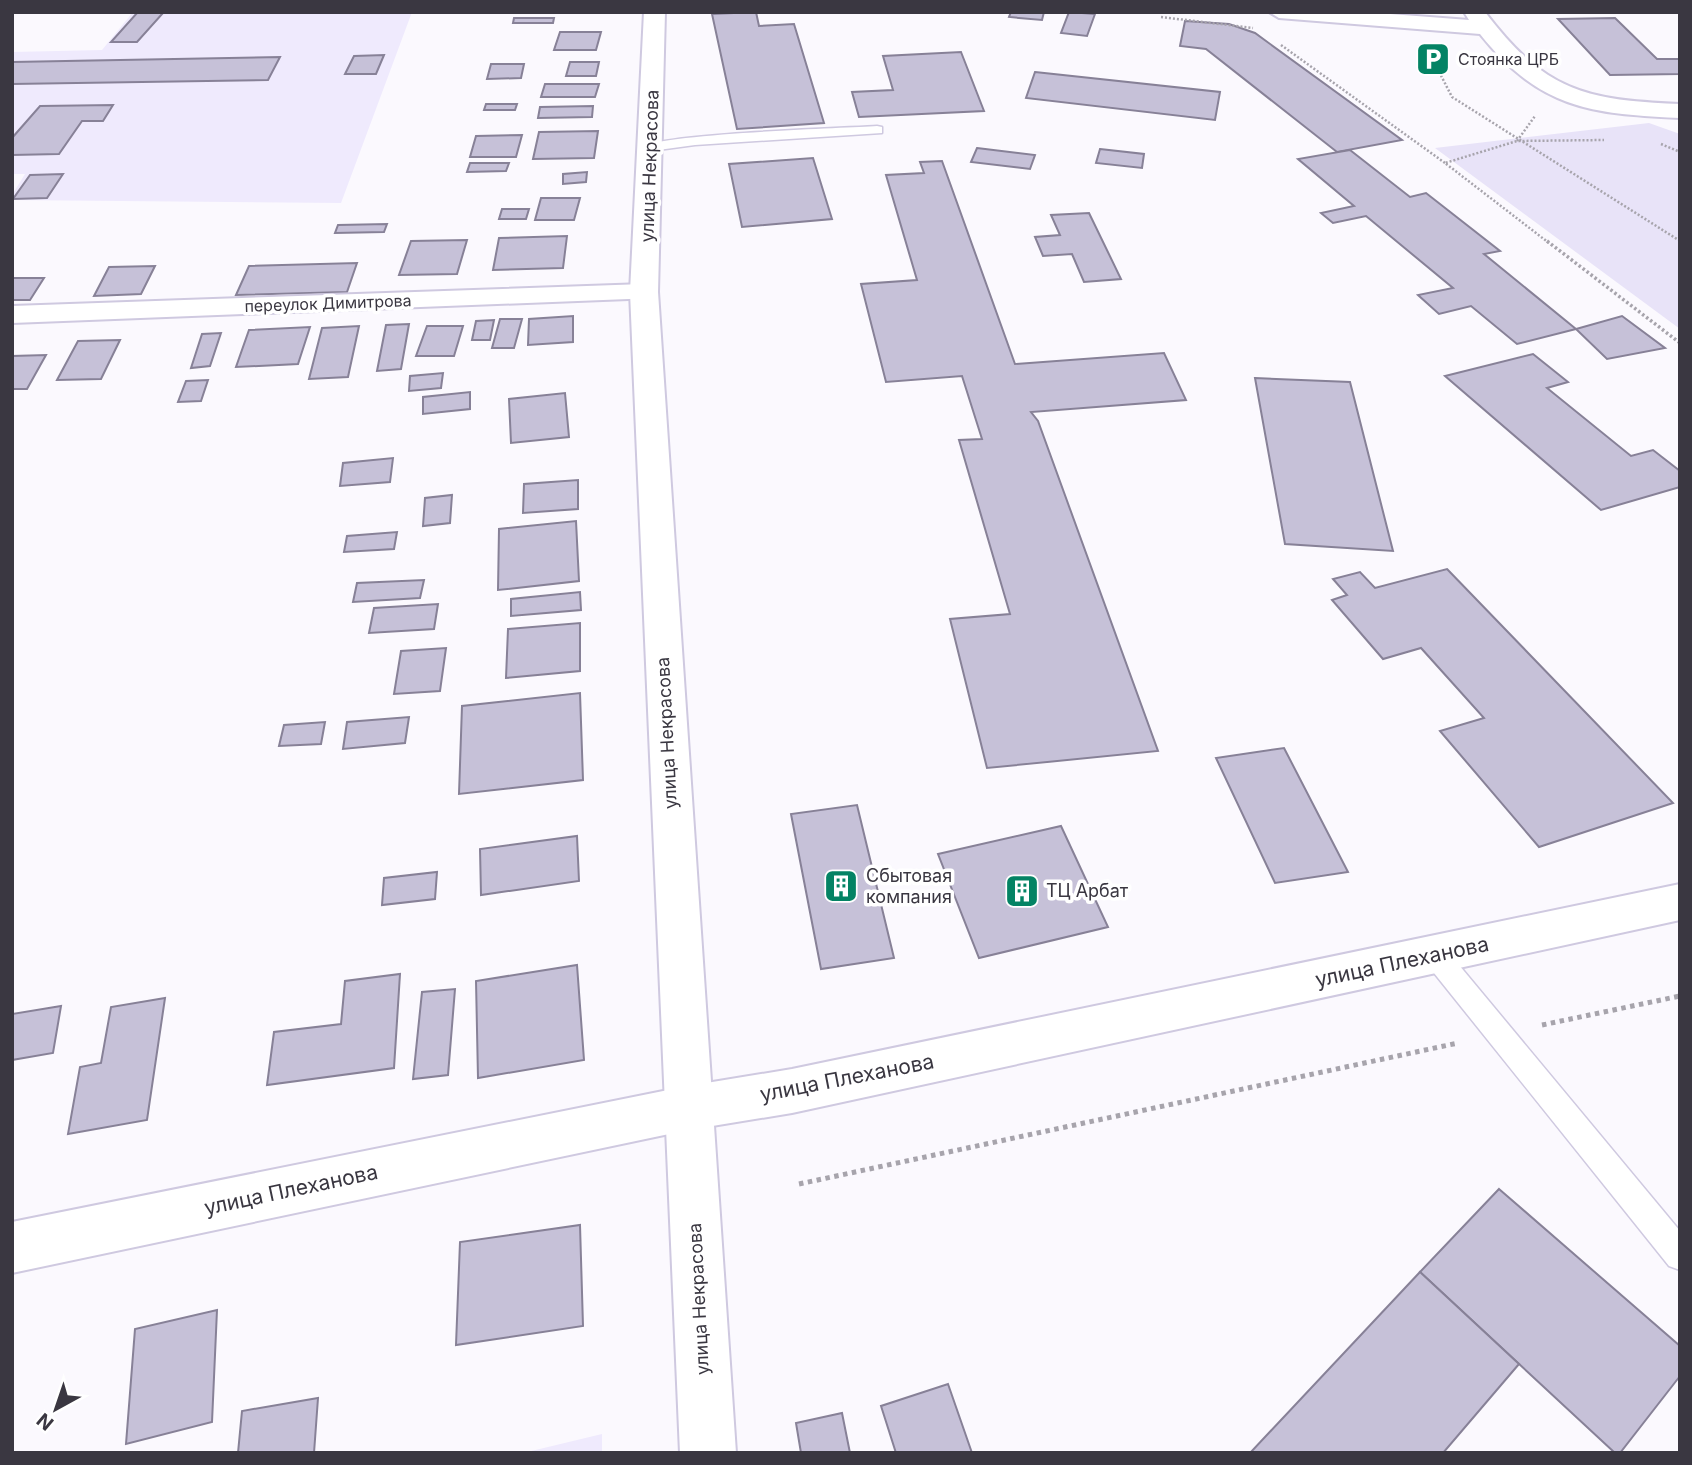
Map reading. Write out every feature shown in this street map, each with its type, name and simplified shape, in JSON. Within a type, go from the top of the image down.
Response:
[{"type":"street","name":"улица Некрасова","points":[[655,12],[644,292],[708,1453]]},
{"type":"street","points":[[1279,12],[1415,23],[1480,20],[1536,80],[1574,99],[1646,110],[1680,111]]},
{"type":"street","name":"переулок Димитрова","points":[[12,315],[644,292]]},
{"type":"street","name":"улица Плеханова","points":[[12,1248],[688,1108],[806,1088],[1680,902]]},
{"type":"lane","points":[[651,147],[695,141],[877,130]]},
{"type":"lane","points":[[1435,955],[1680,1255]]},
{"type":"path","points":[[1161,16],[1257,28]]},
{"type":"path","points":[[1415,23],[1452,97],[1517,141],[1680,241]]},
{"type":"path","points":[[1279,44],[1445,163],[1680,344]]},
{"type":"path","points":[[1445,163],[1517,141]]},
{"type":"path","points":[[1531,1028],[1680,996]]},
{"type":"path","points":[[799,1184],[1463,1042]]},
{"type":"shaded area","points":[[133,12],[412,12],[341,203],[12,200],[12,195],[25,174],[12,174],[12,52],[102,50]]},
{"type":"shaded area","points":[[1649,123],[1680,134],[1680,329],[1435,148]]},
{"type":"shaded area","points":[[602,1434],[602,1453],[523,1453]]},
{"type":"building","points":[[756,12],[759,26],[794,24],[824,123],[737,129],[712,14]]},
{"type":"building","points":[[1011,12],[1044,12],[1042,20],[1009,17]]},
{"type":"building","points":[[1069,12],[1095,14],[1087,36],[1061,33]]},
{"type":"building","points":[[137,13],[163,13],[137,42],[111,42]]},
{"type":"building","points":[[514,18],[554,18],[553,23],[513,23]]},
{"type":"building","points":[[1615,18],[1657,59],[1680,59],[1680,74],[1610,75],[1558,19]]},
{"type":"building","points":[[1185,21],[1229,24],[1255,33],[1402,140],[1337,152],[1206,49],[1180,46]]},
{"type":"building","points":[[560,32],[601,32],[596,50],[554,50]]},
{"type":"building","points":[[961,52],[984,111],[859,117],[852,92],[893,90],[883,56]]},
{"type":"building","points":[[384,55],[376,74],[345,74],[354,56]]},
{"type":"building","points":[[280,57],[268,80],[12,84],[12,62]]},
{"type":"building","points":[[570,62],[599,62],[596,76],[566,76]]},
{"type":"building","points":[[491,64],[524,64],[521,78],[487,79]]},
{"type":"building","points":[[1035,72],[1220,92],[1215,120],[1026,98]]},
{"type":"building","points":[[545,84],[599,84],[595,97],[541,97]]},
{"type":"building","points":[[486,104],[517,104],[515,110],[484,110]]},
{"type":"building","points":[[113,105],[103,121],[82,121],[59,154],[12,155],[12,138],[40,106]]},
{"type":"building","points":[[593,106],[592,117],[538,118],[540,107]]},
{"type":"building","points":[[598,131],[594,158],[533,159],[539,132]]},
{"type":"building","points":[[522,135],[516,157],[470,157],[476,136]]},
{"type":"building","points":[[977,148],[1035,155],[1030,169],[971,162]]},
{"type":"building","points":[[1100,149],[1144,154],[1142,168],[1096,163]]},
{"type":"building","points":[[1350,150],[1410,197],[1426,193],[1500,251],[1484,254],[1576,329],[1517,344],[1471,306],[1439,314],[1418,295],[1453,288],[1366,216],[1333,223],[1321,213],[1354,206],[1298,159]]},
{"type":"building","points":[[813,158],[832,219],[742,227],[729,164]]},
{"type":"building","points":[[942,161],[1015,364],[1164,353],[1186,400],[1031,412],[1038,421],[1158,751],[987,768],[950,619],[1010,614],[959,440],[982,439],[962,376],[886,382],[861,284],[917,280],[886,175],[924,173],[920,162]]},
{"type":"building","points":[[470,163],[509,163],[506,171],[467,172]]},
{"type":"building","points":[[587,172],[586,182],[563,184],[563,174]]},
{"type":"building","points":[[63,174],[47,198],[13,199],[30,175]]},
{"type":"building","points":[[541,198],[580,198],[574,220],[535,220]]},
{"type":"building","points":[[502,209],[529,209],[526,219],[499,219]]},
{"type":"building","points":[[1089,213],[1121,279],[1084,282],[1072,254],[1043,256],[1035,237],[1060,235],[1051,215]]},
{"type":"building","points":[[387,224],[384,232],[335,233],[338,225]]},
{"type":"building","points":[[567,236],[563,268],[493,270],[499,238]]},
{"type":"building","points":[[467,240],[457,274],[399,275],[411,241]]},
{"type":"building","points":[[357,263],[347,292],[236,295],[249,266]]},
{"type":"building","points":[[155,266],[141,294],[94,296],[109,267]]},
{"type":"building","points":[[12,278],[44,278],[30,300],[12,300]]},
{"type":"building","points":[[573,316],[573,342],[528,345],[529,319]]},
{"type":"building","points":[[1622,316],[1665,348],[1607,359],[1576,329]]},
{"type":"building","points":[[500,319],[522,319],[514,348],[492,348]]},
{"type":"building","points":[[494,320],[490,340],[472,340],[476,321]]},
{"type":"building","points":[[409,324],[401,369],[377,371],[386,325]]},
{"type":"building","points":[[359,326],[348,377],[309,379],[322,328]]},
{"type":"building","points":[[427,326],[463,326],[454,356],[416,356]]},
{"type":"building","points":[[310,327],[298,364],[236,367],[249,330]]},
{"type":"building","points":[[221,333],[210,366],[191,368],[202,334]]},
{"type":"building","points":[[120,340],[101,379],[57,380],[78,341]]},
{"type":"building","points":[[1533,354],[1568,382],[1547,388],[1631,456],[1653,450],[1680,471],[1680,487],[1601,510],[1445,376]]},
{"type":"building","points":[[46,355],[27,389],[12,389],[12,356]]},
{"type":"building","points":[[443,373],[441,388],[409,391],[410,376]]},
{"type":"building","points":[[1255,378],[1350,382],[1393,551],[1285,544]]},
{"type":"building","points":[[208,380],[201,401],[178,402],[186,381]]},
{"type":"building","points":[[470,392],[470,409],[423,414],[423,397]]},
{"type":"building","points":[[565,393],[569,437],[511,443],[509,399]]},
{"type":"building","points":[[393,458],[390,482],[340,486],[343,463]]},
{"type":"building","points":[[578,480],[578,509],[523,513],[524,484]]},
{"type":"building","points":[[452,495],[450,523],[423,526],[425,498]]},
{"type":"building","points":[[576,521],[579,581],[498,590],[499,529]]},
{"type":"building","points":[[397,532],[394,549],[344,552],[347,536]]},
{"type":"building","points":[[1447,569],[1673,803],[1539,847],[1440,731],[1484,718],[1421,648],[1383,659],[1332,600],[1347,595],[1333,579],[1360,572],[1375,588]]},
{"type":"building","points":[[424,580],[420,598],[353,602],[357,583]]},
{"type":"building","points":[[580,592],[581,610],[511,616],[511,599]]},
{"type":"building","points":[[438,604],[434,629],[369,633],[374,608]]},
{"type":"building","points":[[580,623],[580,671],[506,678],[508,629]]},
{"type":"building","points":[[446,648],[440,691],[394,694],[401,651]]},
{"type":"building","points":[[580,693],[583,780],[459,794],[462,706]]},
{"type":"building","points":[[409,717],[405,743],[343,749],[347,722]]},
{"type":"building","points":[[325,722],[321,744],[279,746],[284,725]]},
{"type":"building","points":[[1284,748],[1348,872],[1275,883],[1216,758]]},
{"type":"building","name":"Сбытовая компания","points":[[857,805],[894,958],[821,969],[791,814]]},
{"type":"building","name":"ТЦ Арбат","points":[[1061,826],[1108,927],[979,958],[938,854]]},
{"type":"building","points":[[577,836],[579,881],[481,895],[480,849]]},
{"type":"building","points":[[437,872],[435,899],[382,905],[384,878]]},
{"type":"building","points":[[577,965],[584,1060],[478,1078],[476,981]]},
{"type":"building","points":[[400,974],[394,1068],[267,1085],[274,1032],[341,1024],[345,981]]},
{"type":"building","points":[[455,989],[448,1075],[413,1079],[422,992]]},
{"type":"building","points":[[165,998],[147,1120],[68,1134],[80,1067],[101,1063],[111,1007]]},
{"type":"building","points":[[61,1006],[53,1053],[12,1060],[12,1014]]},
{"type":"building","points":[[1499,1189],[1680,1346],[1680,1376],[1620,1453],[1615,1453],[1420,1272]]},
{"type":"building","points":[[580,1225],[583,1326],[456,1345],[460,1242]]},
{"type":"building","points":[[1420,1272],[1519,1364],[1443,1453],[1250,1453]]},
{"type":"building","points":[[217,1310],[212,1422],[126,1444],[135,1329]]},
{"type":"building","points":[[948,1384],[972,1453],[896,1453],[881,1406]]},
{"type":"building","points":[[318,1398],[314,1453],[238,1453],[242,1411]]},
{"type":"building","points":[[842,1413],[850,1453],[801,1453],[796,1423]]},
{"type":"place","name":"Стоянка ЦРБ","points":[[1433,59]]},
{"type":"place","name":"Сбытовая компания","points":[[841,886]]},
{"type":"place","name":"ТЦ Арбат","points":[[1022,891]]}]
